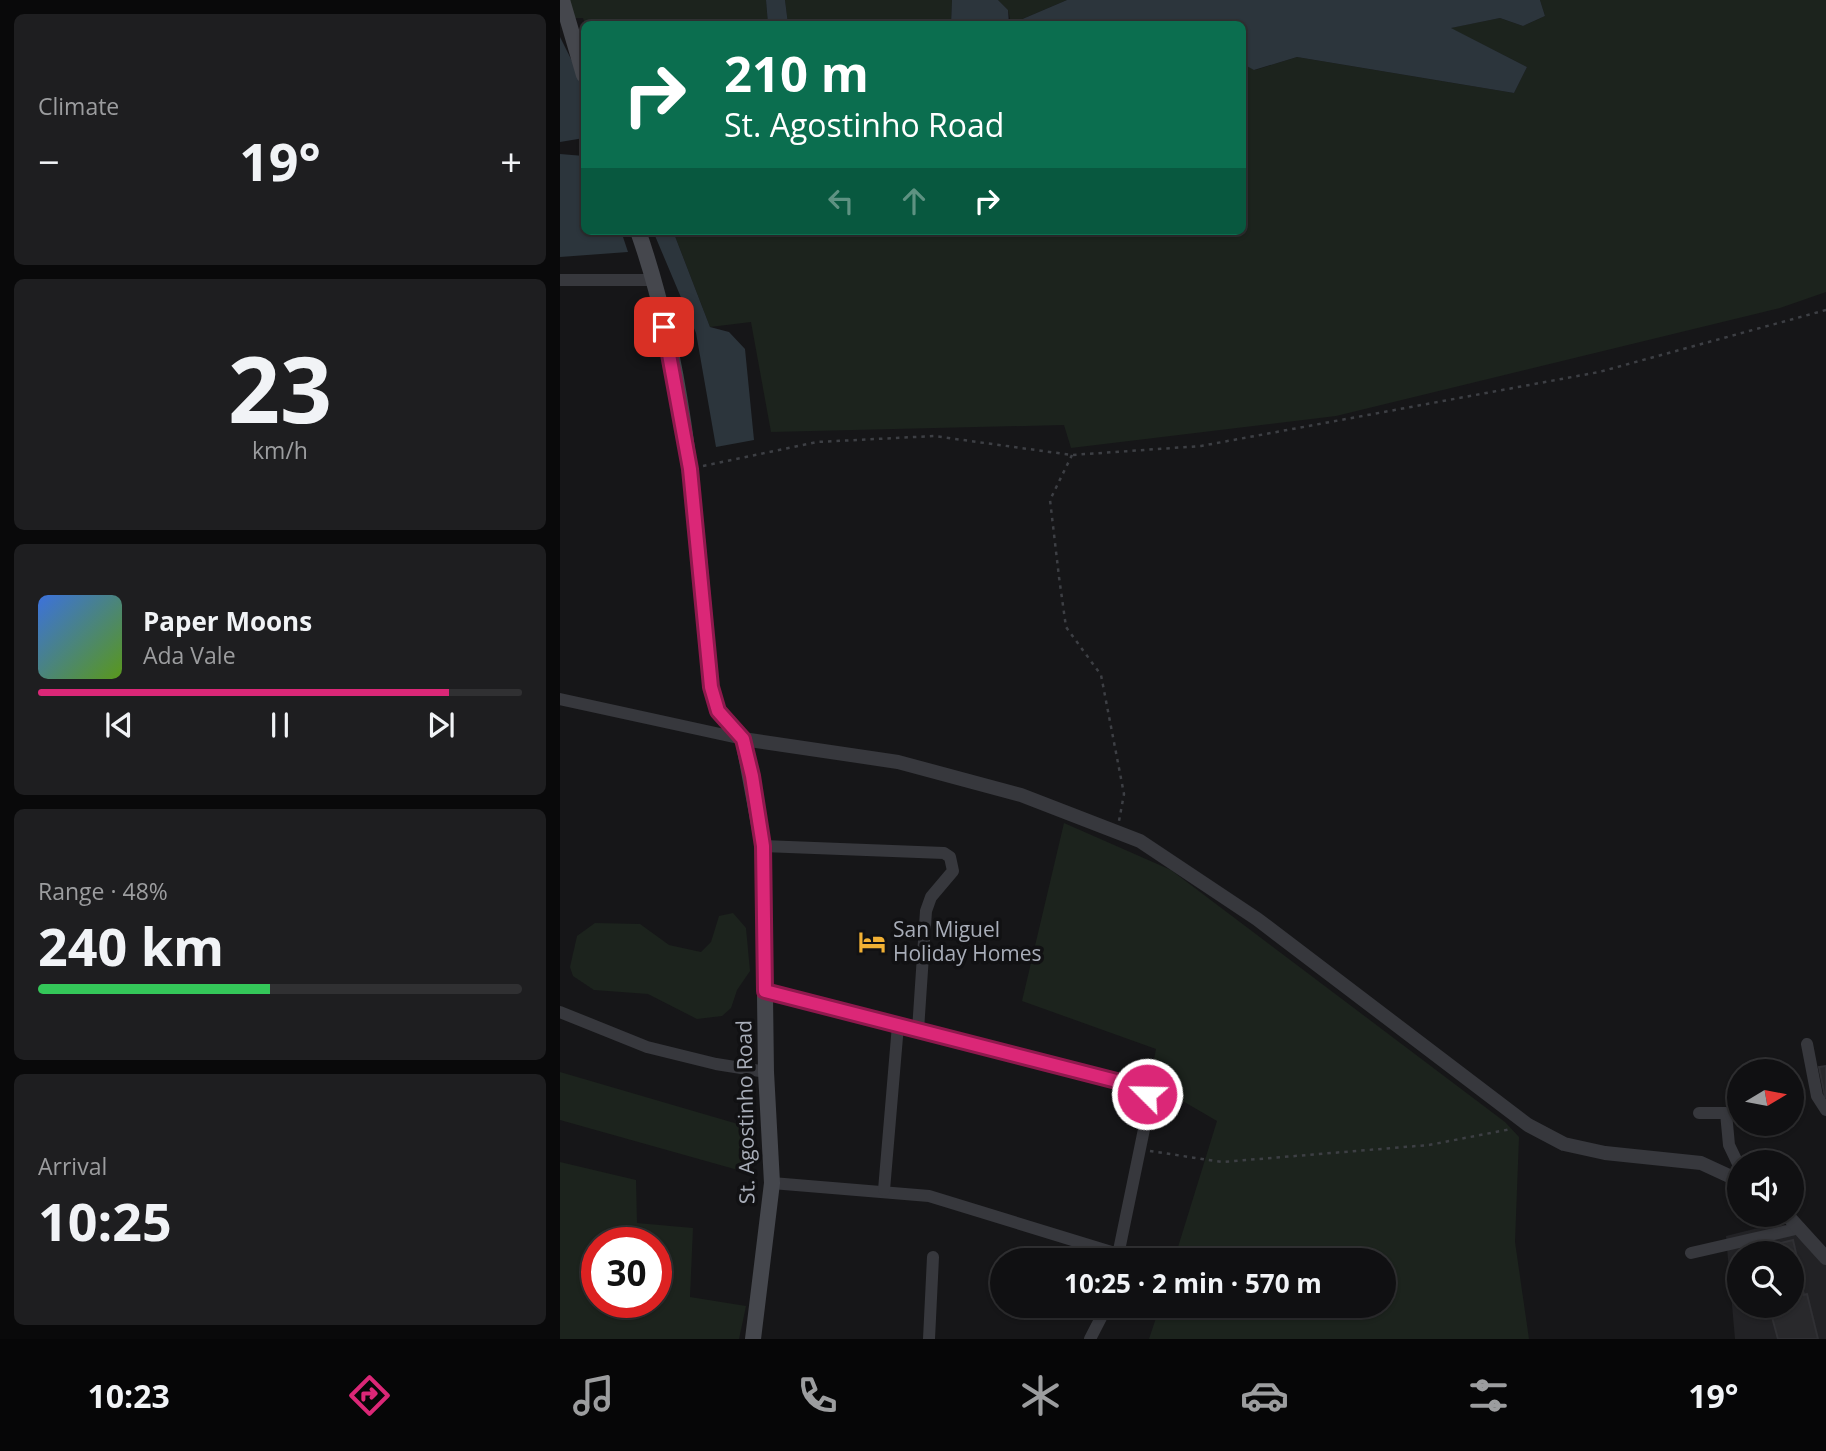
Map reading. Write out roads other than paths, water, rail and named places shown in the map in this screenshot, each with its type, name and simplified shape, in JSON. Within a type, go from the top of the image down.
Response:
[{"type":"main road","points":[[562,0],[581,63]]},
{"type":"main road","points":[[639,235],[655,280],[690,469],[711,687],[718,711],[743,739]]},
{"type":"main road","name":"St. Agostinho Road","points":[[743,739],[763,846],[766,1072],[772,1183],[753,1339]]},
{"type":"street","points":[[560,280],[655,280]]},
{"type":"street","points":[[560,699],[743,739],[898,762],[1021,795],[1140,841],[1257,919],[1528,1125],[1563,1144],[1605,1153],[1700,1163],[1727,1175]]},
{"type":"street","points":[[763,846],[944,853],[950,857],[953,871],[931,897],[926,911],[918,1030]]},
{"type":"street","points":[[765,991],[1140,1087],[1147,1094],[1149,1104],[1119,1248]]},
{"type":"street","points":[[560,1012],[647,1047],[716,1064],[766,1072]]},
{"type":"street","points":[[884,1190],[898,1025]]},
{"type":"street","points":[[1807,1044],[1817,1096],[1826,1110]]},
{"type":"street","points":[[1699,1113],[1726,1113],[1732,1150]]},
{"type":"street","points":[[772,1183],[884,1190],[929,1196],[1089,1248]]},
{"type":"street","points":[[1691,1253],[1800,1228],[1826,1258]]},
{"type":"street","points":[[929,1339],[933,1256]]},
{"type":"street","points":[[1090,1339],[1101,1318]]},
{"type":"place","name":"San Miguel Holiday Homes","points":[[872,942]]}]
